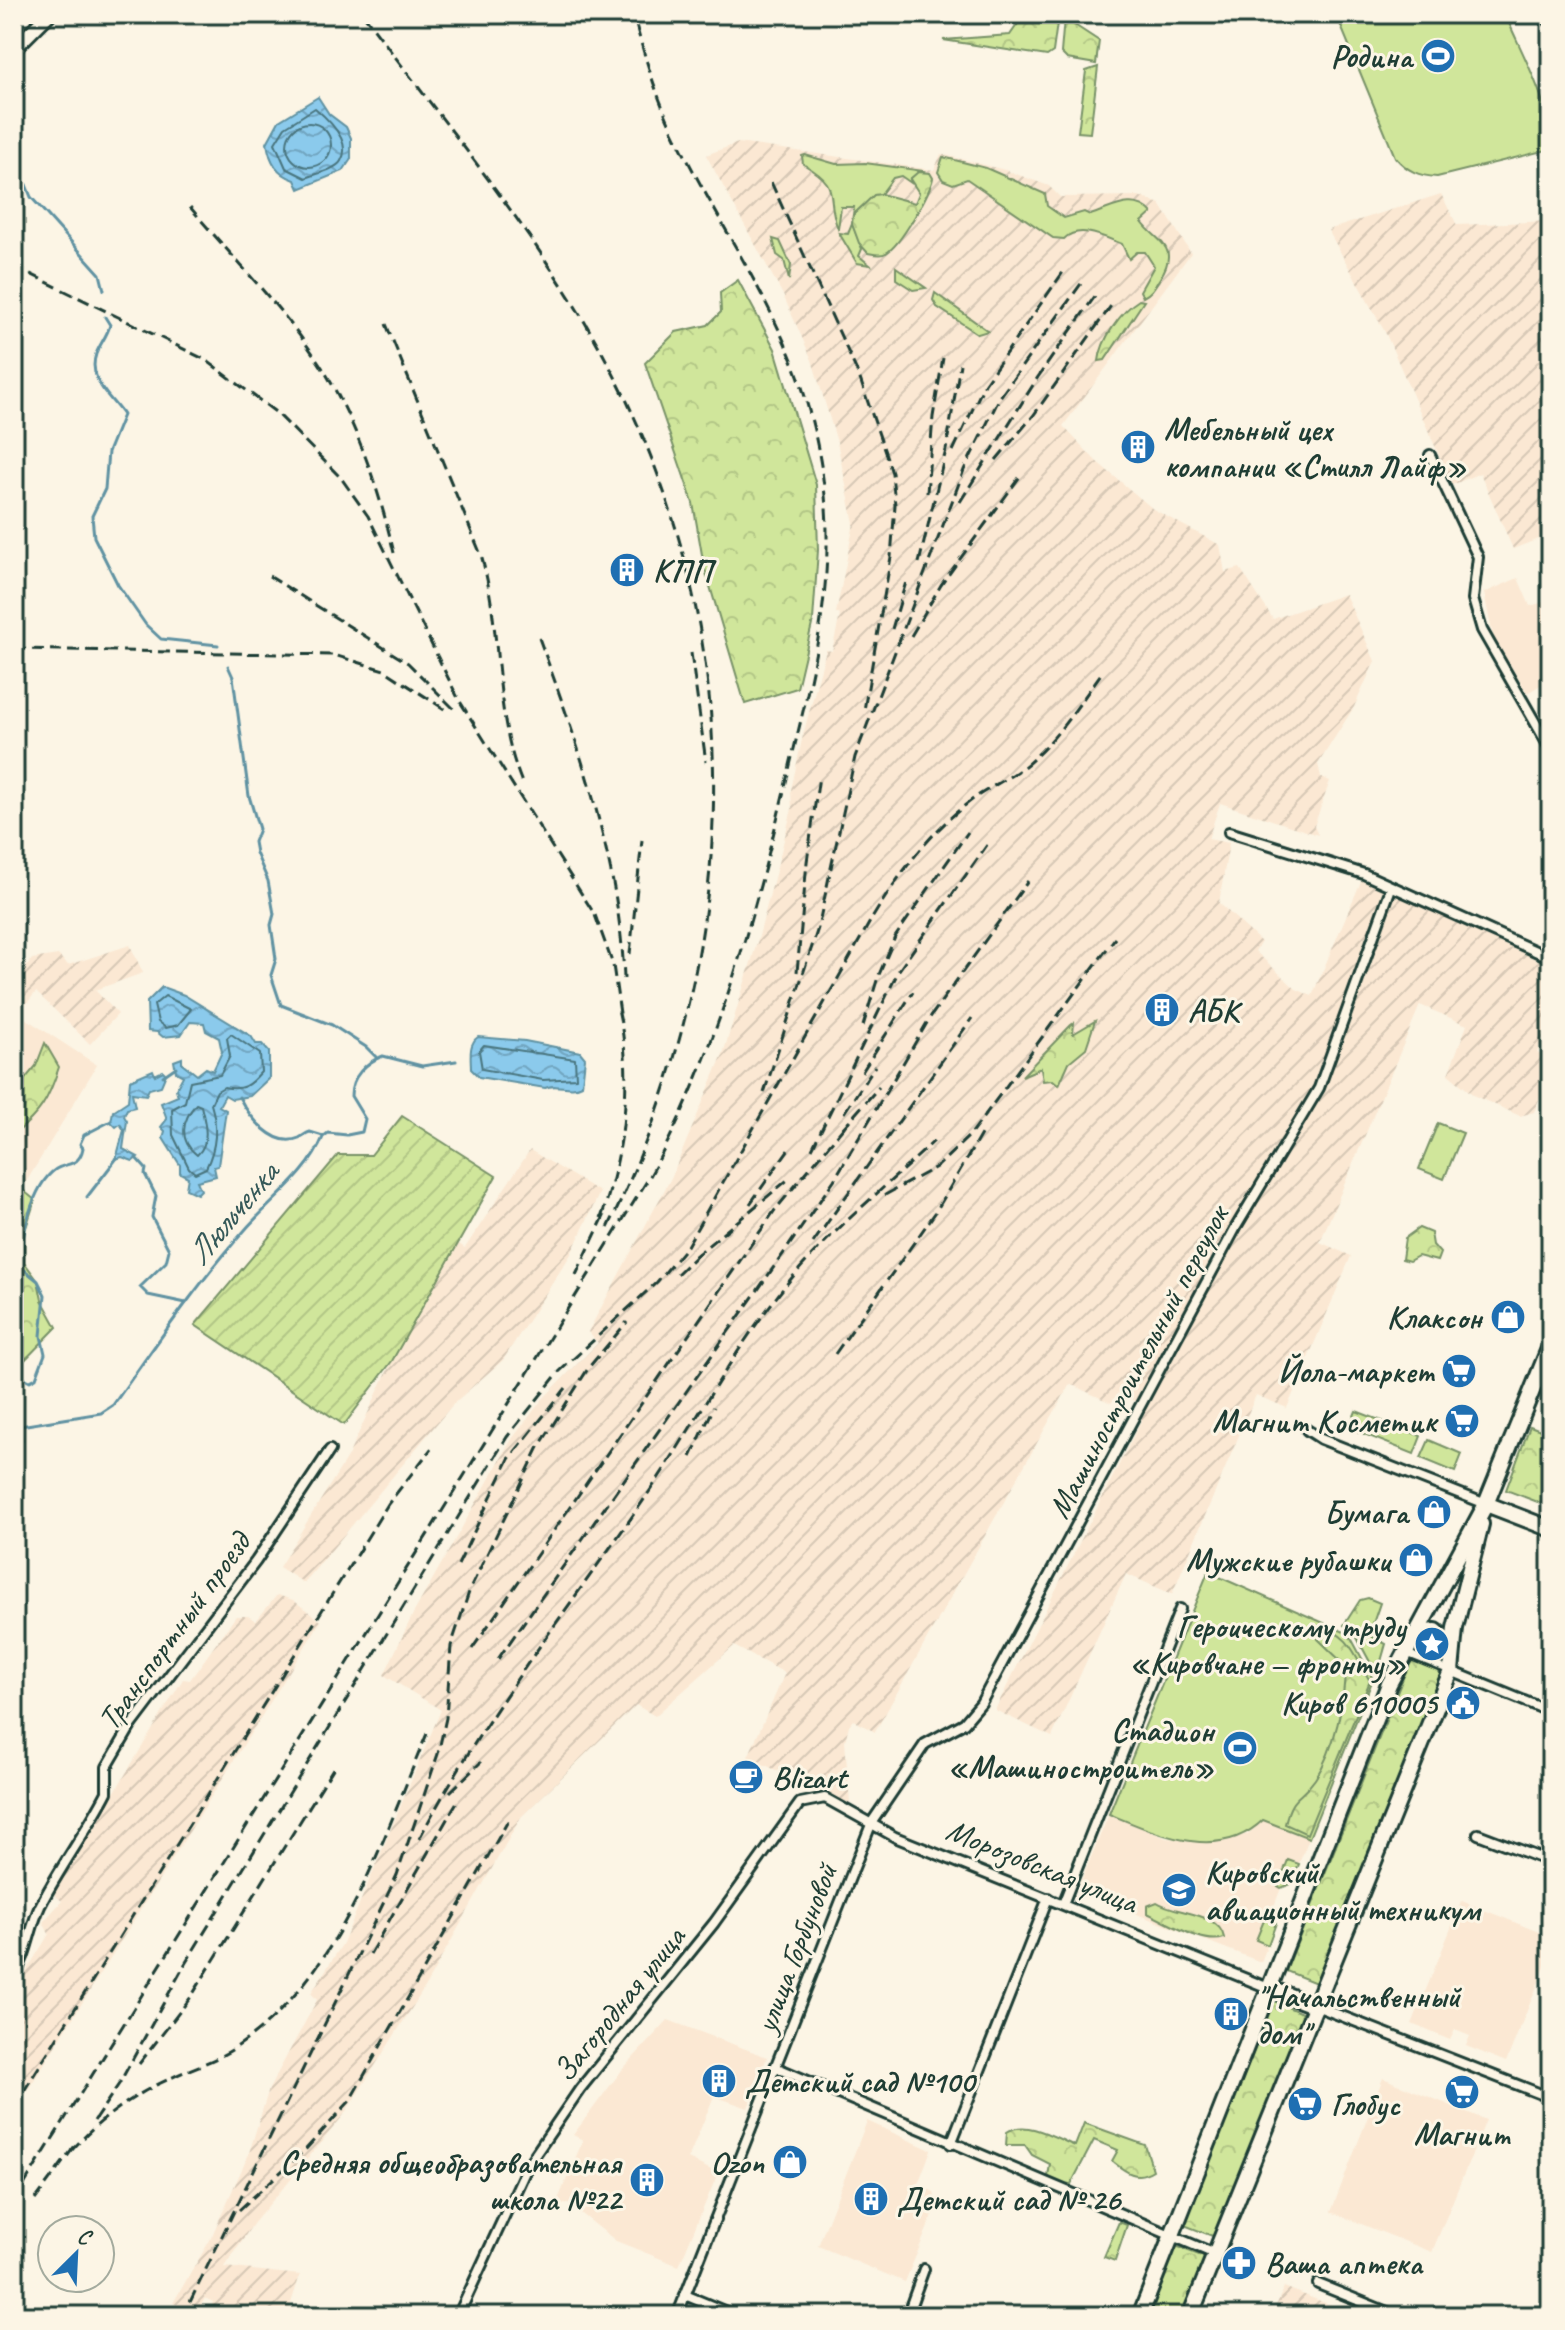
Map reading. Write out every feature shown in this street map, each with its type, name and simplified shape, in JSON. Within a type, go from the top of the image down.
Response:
[{"type":"main road","points":[[14,49],[49,14]]},
{"type":"main road","points":[[1140,2316],[1405,1652],[1486,1504],[1551,1344]]},
{"type":"main road","points":[[1486,1504],[1551,1529]]},
{"type":"main road","points":[[1190,2316],[1451,1671],[1453,1647],[1486,1504]]},
{"type":"main road","points":[[1416,1633],[1436,1631],[1453,1647]]},
{"type":"main road","name":"Морозовская улица","points":[[1271,1989],[1316,2006]]},
{"type":"street","points":[[1430,455],[1478,557],[1473,599],[1482,630],[1551,750]]},
{"type":"street","points":[[1229,832],[1364,874],[1551,958]]},
{"type":"street","name":"Машиностроительный переулок","points":[[872,1822],[925,1744],[964,1723],[981,1703],[1236,1227],[1319,1088],[1391,888]]},
{"type":"street","points":[[1307,1430],[1321,1439],[1486,1504]]},
{"type":"street","name":"Транспортный проезд","points":[[14,1976],[27,1953],[31,1929],[42,1902],[107,1792],[106,1772],[110,1759],[140,1714],[256,1561],[330,1450]]},
{"type":"street","points":[[1063,1904],[1180,1609]]},
{"type":"street","points":[[1405,1652],[1551,1712]]},
{"type":"street","name":"Загородная улица","points":[[458,2316],[528,2165],[580,2089],[656,1998],[800,1803],[825,1798],[872,1822]]},
{"type":"street","name":"Морозовская улица","points":[[872,1822],[895,1837],[1271,1989]]},
{"type":"street","name":"улица Горбуновой","points":[[677,2316],[872,1822]]},
{"type":"street","points":[[1478,1834],[1551,1862]]},
{"type":"street","points":[[951,2144],[1048,1898]]},
{"type":"street","name":"Морозовская улица","points":[[1316,2006],[1551,2098]]},
{"type":"street","points":[[775,2067],[1215,2254]]},
{"type":"street","points":[[907,2316],[924,2269]]},
{"type":"street","points":[[1318,2284],[1397,2316]]},
{"type":"street","points":[[685,2295],[736,2316]]},
{"type":"shaded area","points":[[738,143],[934,170],[941,154],[1005,170],[1049,186],[1060,197],[1139,196],[1160,204],[1191,253],[1063,426],[1096,461],[1153,509],[1220,545],[1225,572],[1240,568],[1273,619],[1345,594],[1375,661],[1354,707],[1318,764],[1321,777],[1330,781],[1314,826],[1318,835],[1220,803],[1208,839],[1229,843],[1219,903],[1261,942],[1255,951],[1296,989],[1312,996],[1362,879],[1551,966],[1551,1018],[1537,1053],[1551,1059],[1551,1071],[1534,1112],[1520,1116],[1475,1096],[1448,1074],[1467,1025],[1420,1005],[1320,1242],[1351,1256],[1287,1408],[1256,1395],[1172,1594],[1126,1574],[1052,1737],[995,1710],[1142,1419],[1140,1404],[1118,1393],[1111,1403],[1070,1384],[875,1732],[853,1720],[849,1725],[845,1741],[850,1805],[748,1757],[785,1673],[734,1646],[655,1716],[636,1705],[521,1817],[422,1992],[343,2116],[253,2224],[224,2267],[300,2275],[287,2316],[207,2316],[213,2302],[205,2298],[196,2314],[173,2303],[210,2240],[248,2156],[269,2089],[317,2000],[311,1993],[343,1943],[441,1710],[384,1675],[413,1614],[512,1439],[541,1401],[598,1343],[588,1332],[671,1178],[723,1054],[759,936],[792,809],[791,790],[803,735],[826,650],[832,651],[840,615],[836,613],[854,523],[837,442],[812,360],[783,295],[706,155]]},
{"type":"shaded area","points":[[1441,194],[1457,225],[1551,221],[1551,534],[1513,549],[1480,473],[1452,485],[1386,334],[1328,230]]},
{"type":"shaded area","points":[[1518,578],[1530,606],[1551,600],[1551,679],[1527,693],[1493,636],[1484,593]]},
{"type":"shaded area","points":[[130,945],[143,973],[95,990],[118,1014],[90,1044],[36,992],[18,1014],[14,1011],[14,985],[32,959],[58,955],[68,965]]},
{"type":"shaded area","points":[[14,1011],[97,1065],[14,1202]]},
{"type":"shaded area","points":[[530,1150],[600,1192],[571,1254],[503,1360],[454,1403],[304,1583],[279,1567],[348,1456],[392,1361],[456,1242],[465,1248]]},
{"type":"shaded area","points":[[277,1595],[293,1600],[321,1621],[14,2112],[14,1991],[49,1934],[43,1922],[62,1901],[53,1894],[183,1679],[190,1680],[236,1616],[248,1616],[256,1621]]},
{"type":"shaded area","name":"Кировский авиационный техникум","points":[[1109,1814],[1166,1838],[1210,1842],[1230,1839],[1248,1834],[1263,1820],[1309,1838],[1291,1884],[1281,1888],[1271,1914],[1276,1923],[1261,1962],[1077,1891]]},
{"type":"shaded area","points":[[1462,1901],[1551,1937],[1551,1952],[1506,2062],[1466,2046],[1470,2036],[1455,2030],[1450,2040],[1412,2024]]},
{"type":"shaded area","points":[[668,2020],[767,2057],[748,2108],[714,2096],[688,2159],[718,2173],[679,2266],[616,2241],[568,2203],[562,2205],[557,2202],[583,2140],[573,2135],[622,2070]]},
{"type":"shaded area","points":[[1383,2078],[1486,2120],[1432,2252],[1331,2212]]},
{"type":"shaded area","points":[[867,2121],[931,2150],[918,2184],[934,2192],[937,2205],[905,2282],[818,2246]]},
{"type":"shaded area","points":[[1284,2287],[1359,2316],[1272,2316]]},
{"type":"green space","points":[[1035,14],[1058,16],[1053,52],[1047,56],[943,40],[1010,35],[1024,15],[1032,19]]},
{"type":"green space","name":"Родина","points":[[1336,14],[1505,14],[1541,97],[1551,149],[1437,177],[1419,174],[1404,166],[1395,157]]},
{"type":"green space","points":[[1064,18],[1099,41],[1096,64],[1067,59],[1061,53]]},
{"type":"green space","points":[[1098,67],[1090,133],[1078,132],[1086,71]]},
{"type":"green space","points":[[802,156],[836,164],[865,163],[924,171],[910,179],[911,183],[901,176],[893,178],[881,194],[874,196],[853,215],[854,207],[841,207],[838,229],[831,192],[824,179],[803,164]]},
{"type":"green space","points":[[943,157],[986,168],[1045,194],[1047,206],[1064,218],[1084,212],[1090,215],[1122,204],[1145,207],[1152,213],[1142,222],[1164,245],[1168,258],[1166,267],[1153,289],[1143,297],[1140,291],[1154,266],[1145,252],[1137,252],[1129,259],[1122,244],[1092,233],[1077,232],[1064,239],[1053,238],[967,179],[953,184],[943,180],[938,172]]},
{"type":"green space","points":[[918,172],[930,173],[933,178],[914,218],[886,253],[868,253],[859,243],[852,224],[853,215],[874,195],[915,203],[919,193],[910,179]]},
{"type":"green space","points":[[852,224],[862,249],[859,256],[870,265],[857,263],[839,233],[848,234]]},
{"type":"green space","points":[[773,239],[780,241],[791,265],[789,280],[784,260],[777,255]]},
{"type":"green space","points":[[896,267],[926,288],[913,290],[896,279]]},
{"type":"green space","points":[[738,280],[775,349],[816,485],[818,550],[813,620],[797,688],[745,704],[704,566],[693,503],[645,363],[676,332],[708,325],[721,312],[720,293]]},
{"type":"green space","points":[[935,293],[988,331],[978,334],[937,307],[933,300]]},
{"type":"green space","points":[[1139,300],[1144,301],[1105,360],[1099,361],[1108,335],[1119,319],[1132,305]]},
{"type":"green space","points":[[1095,1021],[1086,1048],[1069,1062],[1059,1085],[1053,1080],[1043,1081],[1041,1068],[1022,1076],[1071,1025],[1074,1023],[1073,1034]]},
{"type":"green space","points":[[45,1043],[59,1067],[42,1105],[14,1135],[14,1092],[36,1066]]},
{"type":"green space","points":[[402,1116],[496,1176],[392,1361],[344,1425],[195,1325],[338,1155],[371,1155]]},
{"type":"green space","points":[[1438,1123],[1463,1133],[1444,1179],[1419,1169]]},
{"type":"green space","points":[[14,1183],[35,1200],[24,1234],[24,1262],[38,1281],[42,1300],[57,1327],[14,1371]]},
{"type":"green space","points":[[1419,1228],[1431,1233],[1433,1245],[1440,1253],[1437,1261],[1418,1256],[1409,1261],[1402,1259],[1405,1238]]},
{"type":"green space","points":[[1356,1411],[1421,1436],[1414,1454],[1349,1428]]},
{"type":"green space","points":[[1530,1426],[1551,1434],[1551,1507],[1506,1490]]},
{"type":"green space","points":[[1429,1440],[1462,1454],[1455,1472],[1421,1458]]},
{"type":"green space","name":"Стадион «Машиностроитель»","points":[[1208,1572],[1349,1634],[1373,1679],[1309,1838],[1263,1820],[1245,1833],[1227,1840],[1188,1841],[1109,1814]]},
{"type":"green space","points":[[1368,1598],[1380,1603],[1369,1635],[1386,1644],[1377,1675],[1355,1634],[1344,1625],[1360,1600]]},
{"type":"green space","points":[[1318,1626],[1345,1640],[1370,1681],[1307,1834],[1285,1824],[1294,1802],[1315,1779],[1328,1754],[1338,1724],[1345,1679],[1345,1665],[1318,1639]]},
{"type":"green space","points":[[1411,1658],[1442,1671],[1316,1983],[1286,1971]]},
{"type":"green space","points":[[1288,1860],[1299,1864],[1291,1884],[1281,1888],[1278,1886]]},
{"type":"green space","points":[[1157,1902],[1206,1918],[1221,1929],[1224,1938],[1216,1940],[1196,1936],[1147,1913],[1147,1906]]},
{"type":"green space","points":[[1267,1913],[1276,1923],[1268,1945],[1256,1940]]},
{"type":"green space","points":[[1274,2001],[1304,2014],[1215,2237],[1184,2225]]},
{"type":"green space","points":[[1084,2123],[1145,2145],[1153,2170],[1141,2175],[1127,2172],[1112,2161],[1118,2150],[1094,2140],[1069,2188],[1048,2177],[1050,2164],[1032,2155],[1025,2145],[1006,2145],[1007,2132],[1023,2128],[1041,2131],[1075,2146]]},
{"type":"green space","points":[[1119,2222],[1127,2225],[1115,2261],[1104,2257]]},
{"type":"green space","points":[[1176,2246],[1207,2258],[1184,2316],[1147,2316]]},
{"type":"water","points":[[318,97],[329,114],[346,127],[351,138],[351,159],[343,171],[299,189],[295,180],[275,166],[267,143],[279,121]]},
{"type":"water","points":[[162,987],[184,995],[251,1036],[256,1044],[262,1044],[269,1052],[269,1078],[250,1096],[232,1099],[225,1095],[219,1106],[226,1110],[218,1166],[214,1167],[216,1176],[197,1181],[201,1190],[197,1194],[186,1189],[188,1177],[180,1173],[180,1165],[163,1138],[165,1131],[161,1127],[167,1119],[161,1103],[178,1096],[176,1089],[183,1076],[176,1072],[174,1061],[182,1058],[182,1063],[197,1075],[206,1068],[213,1071],[222,1052],[219,1038],[206,1031],[204,1023],[190,1022],[181,1035],[163,1037],[157,1032],[148,1031],[147,1002]]},
{"type":"water","points":[[478,1037],[525,1041],[580,1052],[585,1058],[582,1085],[545,1088],[479,1077],[471,1069],[471,1047]]},
{"type":"water","points":[[153,1070],[155,1075],[163,1071],[166,1074],[161,1086],[149,1089],[146,1095],[132,1093],[135,1107],[127,1109],[124,1116],[127,1121],[123,1149],[138,1157],[133,1161],[122,1157],[116,1159],[124,1130],[120,1124],[116,1127],[111,1122],[113,1111],[128,1101],[130,1080]]},
{"type":"waterway","points":[[14,155],[31,197],[100,274],[104,290]]},
{"type":"waterway","points":[[105,317],[110,325],[96,354],[95,372],[102,388],[123,415],[108,452],[105,489],[92,516],[94,537],[118,585],[146,625],[161,639],[218,645]]},
{"type":"waterway","points":[[228,666],[233,677],[249,796],[259,829],[254,842],[256,853],[268,881],[274,914],[271,925],[276,959],[271,975],[281,1005],[332,1025],[377,1058]]},
{"type":"waterway","name":"Люльченка","points":[[14,1427],[101,1413],[113,1405],[210,1272],[245,1230],[299,1175],[323,1137],[328,1133],[347,1135],[362,1132],[365,1119],[351,1096],[354,1083],[365,1066],[383,1056],[422,1066],[456,1061]]},
{"type":"waterway","points":[[163,1076],[176,1067]]},
{"type":"waterway","points":[[239,1097],[263,1129],[280,1139],[299,1138],[310,1132],[323,1136]]},
{"type":"waterway","points":[[14,1373],[30,1381],[36,1378],[45,1354],[41,1336],[45,1295],[38,1281],[22,1268],[25,1229],[34,1200],[40,1187],[56,1169],[79,1158],[84,1135],[111,1121]]},
{"type":"waterway","points":[[87,1197],[117,1158]]},
{"type":"waterway","points":[[136,1158],[146,1169],[145,1174],[156,1196],[152,1217],[169,1250],[166,1262],[140,1287],[148,1295],[186,1303]]},
{"type":"waterway","points":[[14,1458],[22,1440],[20,1428]]},
{"type":"railway","points":[[363,14],[516,217],[598,345],[649,452],[685,561],[706,672],[714,785],[707,897],[687,1009],[654,1120],[608,1228]]},
{"type":"railway","points":[[14,2201],[650,1176],[697,1077],[717,1026],[750,921],[804,705],[821,622],[827,536],[823,476],[811,416],[786,346],[756,283],[673,131],[655,88],[633,14]]},
{"type":"railway","points":[[771,182],[859,376],[892,473],[895,505],[891,557],[864,710]]},
{"type":"railway","points":[[190,207],[278,308],[325,372],[367,460],[394,553]]},
{"type":"railway","points":[[14,266],[206,360],[278,414],[341,478],[368,516],[459,700],[595,915],[613,965],[621,1020]]},
{"type":"railway","points":[[953,451],[985,383],[1066,268]]},
{"type":"railway","points":[[764,1093],[818,928],[855,757],[964,470],[1000,397],[1083,281]]},
{"type":"railway","points":[[960,502],[1038,377],[1098,292]]},
{"type":"railway","points":[[996,460],[1033,416],[1113,303]]},
{"type":"railway","points":[[386,324],[481,555],[488,583],[506,729],[523,785]]},
{"type":"railway","points":[[927,493],[933,417],[943,358]]},
{"type":"railway","points":[[919,563],[946,450],[960,364]]},
{"type":"railway","points":[[911,636],[941,585],[1021,475]]},
{"type":"railway","points":[[269,576],[408,663],[455,710]]},
{"type":"railway","points":[[892,629],[906,582]]},
{"type":"railway","points":[[539,638],[569,721],[606,849],[621,935],[624,979]]},
{"type":"railway","points":[[14,649],[334,655],[384,670],[446,710]]},
{"type":"railway","points":[[691,653],[706,762]]},
{"type":"railway","points":[[94,2121],[119,2084],[185,1964],[507,1437],[559,1372],[657,1282],[687,1246],[871,920],[914,857],[953,815],[1034,758],[1062,727],[1103,671]]},
{"type":"railway","points":[[797,972],[819,776]]},
{"type":"railway","points":[[863,1026],[878,977],[895,937],[968,832]]},
{"type":"railway","points":[[630,954],[642,840]]},
{"type":"railway","points":[[812,1149],[899,970],[987,845]]},
{"type":"railway","points":[[498,1659],[834,1180],[931,1016],[1028,881]]},
{"type":"railway","points":[[885,1195],[938,1166],[971,1134],[1115,938]]},
{"type":"railway","points":[[862,1072],[913,992]]},
{"type":"railway","points":[[601,1218],[616,1168],[624,1115],[625,1061],[618,1009]]},
{"type":"railway","points":[[813,1243],[972,1018]]},
{"type":"railway","points":[[844,1113],[875,1066]]},
{"type":"railway","points":[[842,1129],[879,1087]]},
{"type":"railway","points":[[472,1649],[775,1210],[849,1121]]},
{"type":"railway","points":[[835,1354],[935,1213],[983,1131]]},
{"type":"railway","points":[[419,1839],[494,1713],[655,1483],[765,1312],[820,1247],[934,1141]]},
{"type":"railway","points":[[750,1204],[791,1146]]},
{"type":"railway","points":[[694,1257],[790,1178]]},
{"type":"railway","points":[[576,1275],[607,1210]]},
{"type":"railway","points":[[677,1274],[700,1252]]},
{"type":"railway","points":[[190,2302],[397,1875],[438,1754],[446,1718],[451,1646],[470,1589],[539,1447],[589,1367],[627,1322]]},
{"type":"railway","points":[[458,1565],[509,1459],[566,1388]]},
{"type":"railway","points":[[691,1457],[714,1407]]},
{"type":"railway","points":[[14,2107],[388,1504],[431,1449]]},
{"type":"railway","points":[[71,2151],[104,2119],[129,2101],[235,2048],[272,2018],[304,1984],[354,1904],[429,1729]]},
{"type":"railway","points":[[450,1792],[481,1762]]},
{"type":"railway","points":[[139,2064],[191,1997],[334,1767]]},
{"type":"railway","points":[[370,1954],[458,1800]]},
{"type":"railway","points":[[239,2210],[306,2149],[349,2102],[508,1821]]},
{"type":"railway","points":[[35,2200],[77,2143]]},
{"type":"place","name":"Родина","points":[[1438,56]]},
{"type":"place","name":"Мебельный цех компании «Стилл Лайф»","points":[[1138,447]]},
{"type":"place","name":"КПП","points":[[627,570]]},
{"type":"place","name":"АБК","points":[[1162,1010]]},
{"type":"place","name":"Клаксон","points":[[1508,1317]]},
{"type":"place","name":"Йола-маркет","points":[[1459,1371]]},
{"type":"place","name":"Магнит Косметик","points":[[1462,1421]]},
{"type":"place","name":"Бумага","points":[[1434,1512]]},
{"type":"place","name":"Мужские рубашки","points":[[1416,1560]]},
{"type":"place","name":"Героическому труду «Кировчане — фронту»","points":[[1432,1644]]},
{"type":"place","name":"Киров 610005","points":[[1463,1703]]},
{"type":"place","name":"Стадион «Машиностроитель»","points":[[1240,1748]]},
{"type":"place","name":"Blizart","points":[[746,1777]]},
{"type":"place","name":"Кировский авиационный техникум","points":[[1179,1890]]},
{"type":"place","name":"\"Начальственный дом\"","points":[[1231,2014]]},
{"type":"place","name":"Детский сад №100","points":[[719,2081]]},
{"type":"place","name":"Магнит","points":[[1462,2092]]},
{"type":"place","name":"Глобус","points":[[1305,2104]]},
{"type":"place","name":"Ozon","points":[[790,2162]]},
{"type":"place","name":"Средняя общеобразовательная школа №22","points":[[647,2180]]},
{"type":"place","name":"Детский сад № 26","points":[[871,2199]]},
{"type":"place","name":"Ваша аптека","points":[[1239,2263]]}]
